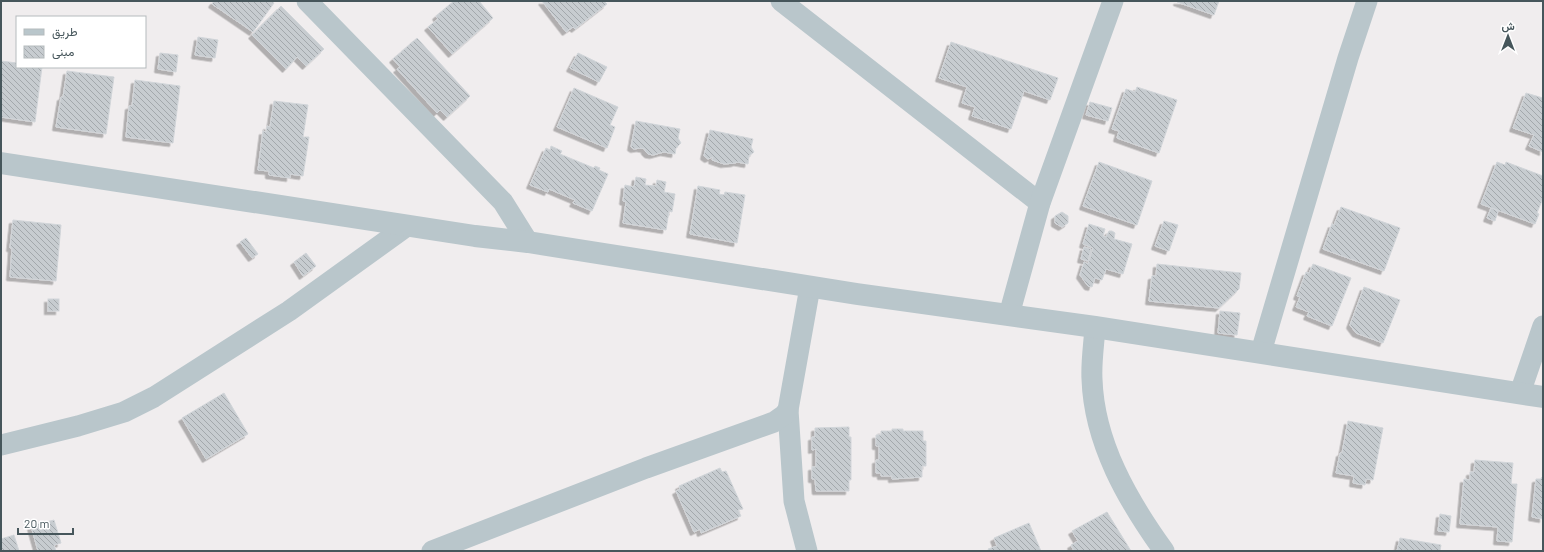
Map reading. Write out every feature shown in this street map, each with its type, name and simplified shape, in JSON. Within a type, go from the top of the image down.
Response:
[{"type":"street","points":[[307,1],[503,202],[528,242]]},
{"type":"street","points":[[781,1],[1040,204]]},
{"type":"street","points":[[1008,315],[1040,204],[1113,1]]},
{"type":"street","points":[[1261,352],[1346,66],[1367,1]]},
{"type":"street","points":[[1,163],[407,226],[528,242],[810,287],[1261,352],[1543,397]]},
{"type":"street","points":[[1,444],[78,426],[124,412],[154,397],[289,311],[407,226]]},
{"type":"street","points":[[807,551],[794,501],[788,410],[810,287]]},
{"type":"street","points":[[1520,393],[1543,326]]},
{"type":"street","points":[[1095,327],[1092,379],[1094,407],[1103,438],[1117,476],[1143,523],[1164,551]]},
{"type":"street","points":[[432,551],[653,466],[774,422],[788,410]]},
{"type":"building","points":[[214,1],[271,1],[274,3],[253,32],[212,4]]},
{"type":"building","points":[[454,1],[479,1],[493,18],[452,54],[428,27],[438,19],[436,16]]},
{"type":"building","points":[[542,1],[604,1],[607,4],[575,29],[573,27],[566,32]]},
{"type":"building","points":[[1177,1],[1219,1],[1214,15]]},
{"type":"building","points":[[281,6],[324,49],[306,66],[297,57],[286,69],[252,35]]},
{"type":"building","points":[[198,37],[218,40],[215,58],[195,55]]},
{"type":"building","points":[[417,38],[470,96],[447,117],[440,110],[437,113],[397,69],[400,67],[393,59]]},
{"type":"building","points":[[951,42],[1058,78],[1050,100],[1024,91],[1011,129],[972,116],[975,107],[962,103],[967,87],[939,78]]},
{"type":"building","points":[[160,53],[178,55],[176,72],[158,69]]},
{"type":"building","points":[[578,53],[607,67],[599,82],[570,68]]},
{"type":"building","points":[[1,61],[16,63],[16,68],[42,68],[35,122],[1,117]]},
{"type":"building","points":[[67,71],[114,77],[106,134],[56,127]]},
{"type":"building","points":[[135,80],[180,86],[173,143],[126,137],[129,106],[132,106]]},
{"type":"building","points":[[1137,87],[1177,100],[1159,153],[1117,138],[1119,131],[1112,129],[1126,89],[1135,92]]},
{"type":"building","points":[[574,88],[618,107],[610,125],[615,127],[607,148],[557,127]]},
{"type":"building","points":[[1526,93],[1543,98],[1543,152],[1529,146],[1534,135],[1513,128]]},
{"type":"building","points":[[274,101],[308,105],[303,137],[309,137],[303,176],[290,174],[290,178],[269,175],[269,171],[258,170],[263,131],[266,132],[267,126],[270,127]]},
{"type":"building","points":[[1090,102],[1112,108],[1108,121],[1086,115]]},
{"type":"building","points":[[636,121],[680,129],[678,138],[681,143],[676,148],[675,154],[664,152],[653,155],[648,154],[645,149],[634,149],[631,147]]},
{"type":"building","points":[[710,130],[753,139],[751,147],[754,152],[749,156],[748,164],[737,162],[724,164],[712,160],[713,157],[708,159],[704,156]]},
{"type":"building","points":[[551,146],[562,151],[560,154],[594,168],[595,166],[600,168],[599,170],[608,174],[592,211],[573,203],[575,200],[549,189],[548,192],[530,185],[546,148],[550,150]]},
{"type":"building","points":[[1099,162],[1152,181],[1137,225],[1083,206]]},
{"type":"building","points":[[1497,162],[1505,165],[1506,162],[1543,176],[1543,198],[1537,213],[1539,214],[1535,224],[1481,204]]},
{"type":"building","points":[[636,177],[646,179],[645,185],[656,186],[657,180],[666,182],[664,192],[675,194],[672,212],[669,211],[666,230],[623,223],[626,202],[623,201],[625,185],[634,187]]},
{"type":"building","points":[[698,186],[720,190],[719,194],[724,195],[725,192],[745,195],[737,243],[690,234]]},
{"type":"building","points":[[1341,207],[1400,228],[1384,271],[1323,249],[1332,224],[1334,225]]},
{"type":"building","points":[[1491,208],[1498,211],[1495,221],[1487,218]]},
{"type":"building","points":[[1062,212],[1068,216],[1068,223],[1062,227],[1055,223],[1055,216]]},
{"type":"building","points":[[13,220],[61,225],[56,281],[10,277],[12,248],[10,248]]},
{"type":"building","points":[[1164,221],[1178,225],[1169,251],[1155,246]]},
{"type":"building","points":[[1089,224],[1105,229],[1103,236],[1106,237],[1109,231],[1112,231],[1115,233],[1114,239],[1132,244],[1123,274],[1106,269],[1102,280],[1095,278],[1092,287],[1088,286],[1080,275],[1084,262],[1088,264],[1093,248],[1083,244]]},
{"type":"building","points":[[246,238],[258,254],[252,258],[240,242]]},
{"type":"building","points":[[1084,247],[1091,249],[1088,261],[1081,259]]},
{"type":"building","points":[[306,253],[316,266],[303,276],[294,262]]},
{"type":"building","points":[[1157,264],[1241,273],[1239,289],[1219,308],[1149,301],[1152,276],[1156,276]]},
{"type":"building","points":[[1313,264],[1351,278],[1332,326],[1307,316],[1309,312],[1296,307],[1300,297],[1297,296],[1306,272],[1309,273]]},
{"type":"building","points":[[1364,287],[1400,300],[1383,343],[1356,333],[1350,325]]},
{"type":"building","points":[[48,299],[59,299],[59,311],[48,311]]},
{"type":"building","points":[[1220,311],[1240,313],[1237,335],[1218,333]]},
{"type":"building","points":[[224,393],[248,434],[206,459],[182,418]]},
{"type":"building","points":[[1348,421],[1383,428],[1373,480],[1366,479],[1365,485],[1353,483],[1354,476],[1336,473],[1340,453],[1342,453]]},
{"type":"building","points":[[849,427],[849,437],[851,437],[851,480],[849,480],[849,491],[816,491],[815,479],[812,479],[812,467],[816,467],[816,449],[812,450],[812,437],[815,437],[815,428]]},
{"type":"building","points":[[892,429],[903,429],[903,431],[923,431],[923,441],[926,441],[926,466],[922,466],[922,477],[892,479],[892,476],[881,476],[881,473],[876,473],[876,460],[879,460],[879,446],[876,446],[876,435],[881,435],[881,431],[892,431]]},
{"type":"building","points":[[1475,460],[1513,463],[1511,484],[1517,484],[1512,542],[1497,541],[1498,527],[1460,524],[1464,479],[1470,480],[1470,472],[1474,472]]},
{"type":"building","points":[[720,468],[722,472],[726,471],[743,509],[738,510],[741,516],[701,533],[700,529],[694,532],[676,491],[680,489],[679,486]]},
{"type":"building","points":[[1542,477],[1543,519],[1532,517],[1536,479],[1541,479]]},
{"type":"building","points":[[1107,512],[1131,551],[1074,551],[1071,545],[1078,541],[1072,531]]},
{"type":"building","points":[[1440,514],[1451,516],[1449,532],[1438,531]]},
{"type":"building","points":[[54,520],[61,543],[54,545],[56,551],[38,551],[31,526]]},
{"type":"building","points":[[1029,523],[1041,551],[989,551],[988,549],[997,546],[994,538]]},
{"type":"building","points":[[14,535],[19,551],[1,551],[1,539]]},
{"type":"building","points":[[1400,538],[1441,545],[1440,551],[1397,551]]}]
